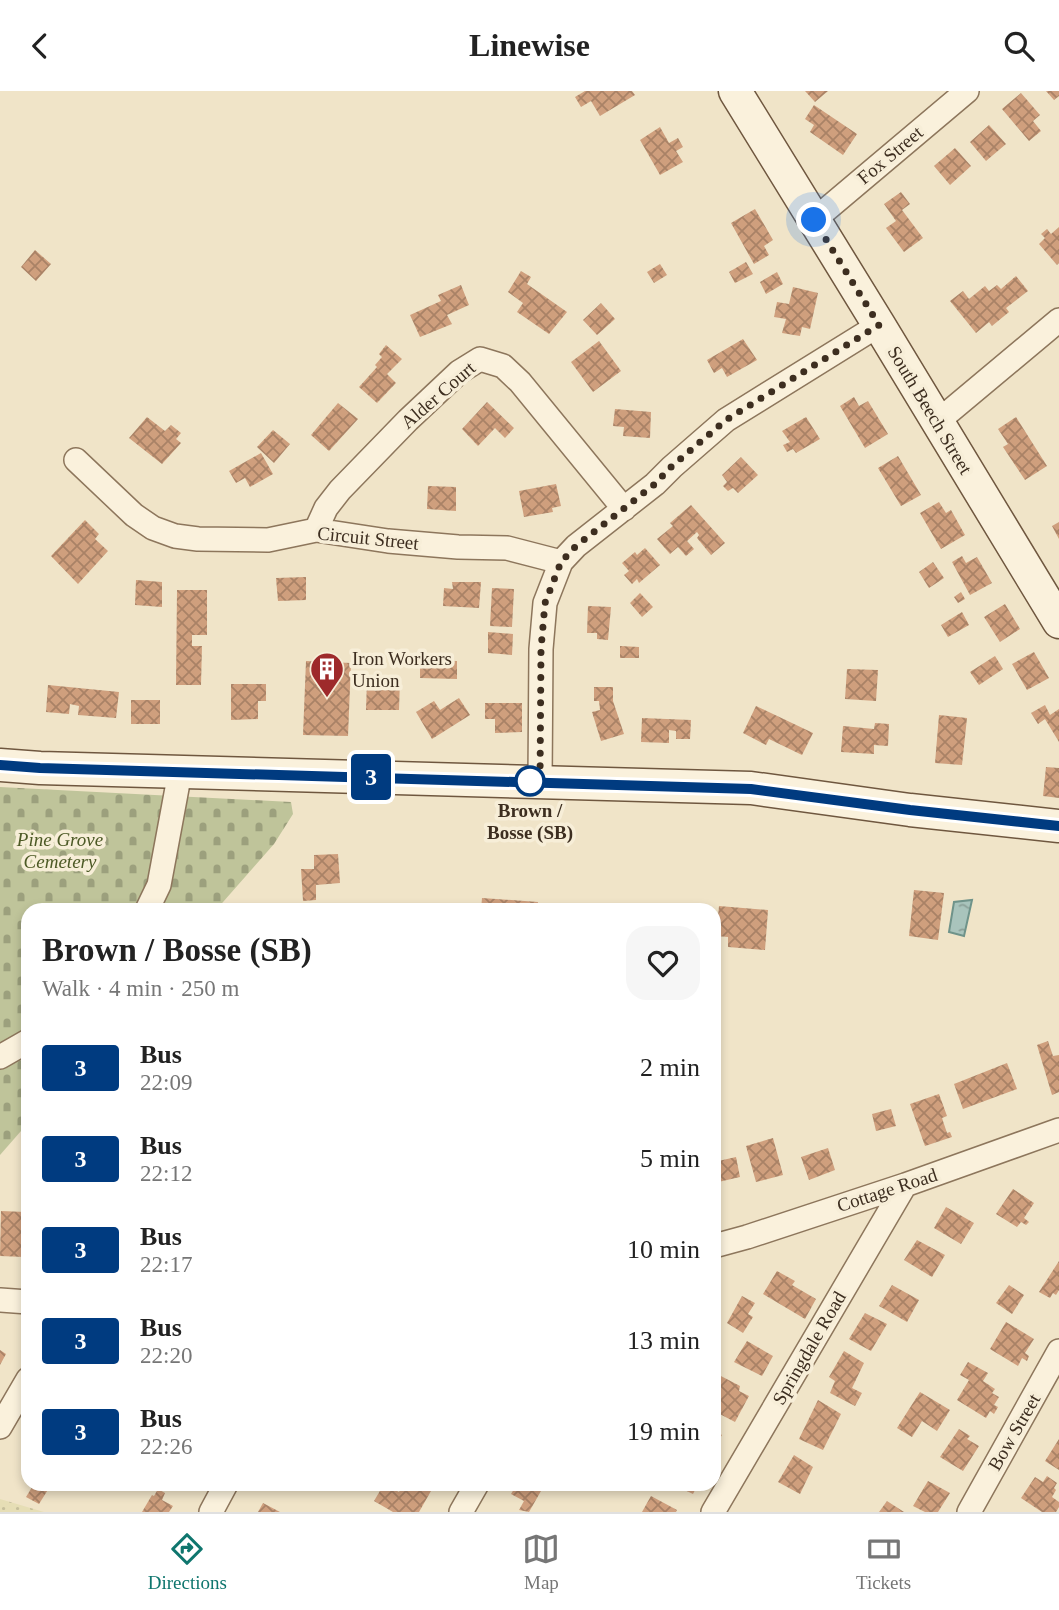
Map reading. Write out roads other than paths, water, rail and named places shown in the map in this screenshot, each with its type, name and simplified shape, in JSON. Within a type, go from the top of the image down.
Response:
[{"type":"main road","name":"South Beech Street","points":[[735,91],[1059,622]]},
{"type":"main road","points":[[0,765],[751,789],[1059,826]]},
{"type":"street","name":"Fox Street","points":[[814,220],[967,91]]},
{"type":"street","points":[[937,422],[1059,320]]},
{"type":"street","points":[[540,781],[541,649],[545,603],[561,562],[576,546],[655,484],[726,420],[879,325]]},
{"type":"street","name":"Alder Court","points":[[316,530],[326,508],[340,490],[459,372],[480,359],[503,366],[520,382],[624,509]]},
{"type":"street","name":"Circuit Street","points":[[76,460],[134,515],[153,528],[175,536],[268,540],[316,530],[388,541],[507,548],[561,562]]},
{"type":"street","points":[[150,903],[159,885],[180,772]]},
{"type":"street","points":[[0,1056],[21,1045]]},
{"type":"street","name":"Cottage Road","points":[[721,1244],[905,1185],[1059,1130]]},
{"type":"street","name":"Springdale Road","points":[[713,1512],[905,1185]]},
{"type":"street","points":[[0,1300],[21,1302]]},
{"type":"street","name":"Bow Street","points":[[969,1512],[1059,1351]]},
{"type":"street","points":[[0,1427],[21,1391]]},
{"type":"street","points":[[211,1512],[222,1491]]},
{"type":"street","points":[[461,1512],[473,1491]]},
{"type":"water","points":[[972,900],[964,936],[949,932],[954,902]]},
{"type":"place","name":"Iron Workers Union","points":[[327,699]]},
{"type":"place","name":"Brown / Bosse (SB)","points":[[530,781]]},
{"type":"park label","name":"Pine Grove Cemetery","points":[[60,850]]}]
